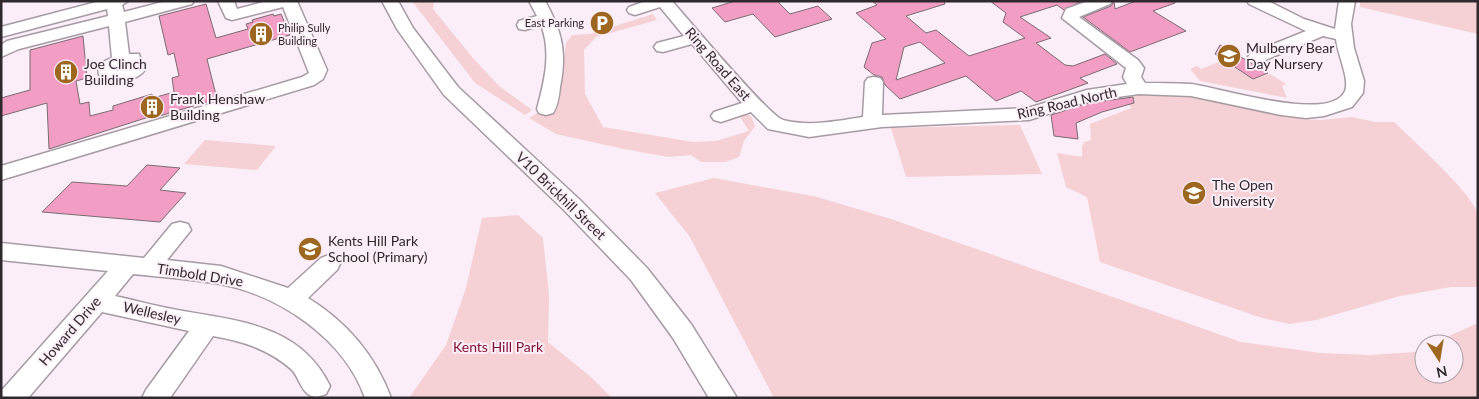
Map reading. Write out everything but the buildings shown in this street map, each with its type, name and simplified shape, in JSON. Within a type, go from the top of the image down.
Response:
[{"type":"street","points":[[1,32],[117,8],[186,1]]},
{"type":"street","points":[[1,173],[308,81],[317,75],[318,70],[288,1],[232,15],[226,1]]},
{"type":"street","name":"V10 Brickhill Street","points":[[390,1],[405,29],[451,91],[572,205],[639,274],[682,331],[724,398]]},
{"type":"street","points":[[537,1],[547,18],[555,38],[555,71],[546,109]]},
{"type":"street","points":[[635,10],[663,1]]},
{"type":"street","name":"Ring Road East","points":[[663,1],[754,105],[775,125]]},
{"type":"street","points":[[1104,1],[1072,12],[1070,18],[1132,64],[1135,68],[1132,77],[1139,88]]},
{"type":"street","points":[[1255,1],[1320,32],[1344,36],[1343,24],[1347,1]]},
{"type":"street","points":[[1,52],[13,45],[117,8]]},
{"type":"street","points":[[117,8],[121,61]]},
{"type":"street","points":[[525,25],[547,18]]},
{"type":"street","points":[[1257,57],[1320,32]]},
{"type":"street","name":"Ring Road North","points":[[775,125],[809,131],[872,122],[1002,117],[1028,114],[1087,96],[1139,88],[1191,90],[1281,109],[1306,112],[1324,110],[1345,103],[1354,93],[1355,81],[1345,48],[1344,36]]},
{"type":"street","points":[[664,47],[696,38]]},
{"type":"street","points":[[872,122],[874,82]]},
{"type":"street","points":[[721,116],[754,105]]},
{"type":"street","name":"Howard Drive","points":[[11,398],[96,301],[139,266],[158,255],[180,230]]},
{"type":"street","name":"Timbold Drive","points":[[1,251],[221,275],[257,284],[292,299],[325,320],[353,352],[375,388],[378,398]]},
{"type":"street","points":[[292,299],[329,264]]},
{"type":"street","name":"Wellesley","points":[[96,301],[175,320],[247,332],[276,345],[301,362],[317,386]]},
{"type":"street","points":[[155,398],[208,324]]},
{"type":"green space","points":[[412,1],[434,1],[433,9],[473,58],[499,86],[532,110],[525,115],[475,83]]},
{"type":"green space","points":[[1360,1],[1478,1],[1478,34],[1360,7]]},
{"type":"green space","points":[[653,14],[657,20],[596,37],[584,50],[585,94],[603,127],[693,142],[716,141],[749,131],[740,117],[743,114],[751,116],[755,126],[744,141],[739,157],[725,162],[701,162],[691,155],[668,157],[624,149],[556,134],[529,118],[538,113],[551,114],[561,78],[566,43],[572,35],[590,34]]},
{"type":"green space","points":[[1224,60],[1253,79],[1270,74],[1286,84],[1282,86],[1287,98],[1200,81],[1190,69],[1197,66],[1201,69]]},
{"type":"green space","points":[[1128,92],[1188,96],[1302,119],[1320,120],[1352,117],[1375,122],[1394,122],[1454,181],[1474,206],[1478,215],[1478,287],[1451,287],[1400,296],[1316,320],[1290,324],[1262,318],[1100,262],[1087,197],[1066,187],[1057,153],[1082,157],[1084,142],[1091,140],[1090,124],[1131,108],[1127,95]]},
{"type":"green space","points":[[1020,125],[1042,174],[906,177],[891,128]]},
{"type":"green space","points":[[205,140],[276,146],[257,170],[184,164]]},
{"type":"green space","points":[[714,178],[817,197],[891,219],[1241,342],[1320,353],[1370,355],[1414,352],[1414,384],[1464,384],[1464,334],[1453,334],[1478,323],[1478,398],[774,398],[690,237],[655,193]]},
{"type":"green space","name":"Kents Hill Park","points":[[518,215],[543,238],[549,295],[548,342],[592,378],[612,398],[409,398],[446,345],[466,288],[482,218]]},
{"type":"place","name":"East Parking","points":[[602,23]]},
{"type":"place","name":"Philip Sully Building","points":[[261,34]]},
{"type":"place","name":"Mulberry Bear Day Nursery","points":[[1229,56]]},
{"type":"place","name":"Joe Clinch Building","points":[[66,72]]},
{"type":"place","name":"Frank Henshaw Building","points":[[152,107]]},
{"type":"place","name":"The Open University","points":[[1194,193]]},
{"type":"place","name":"Kents Hill Park School (Primary)","points":[[310,249]]}]
